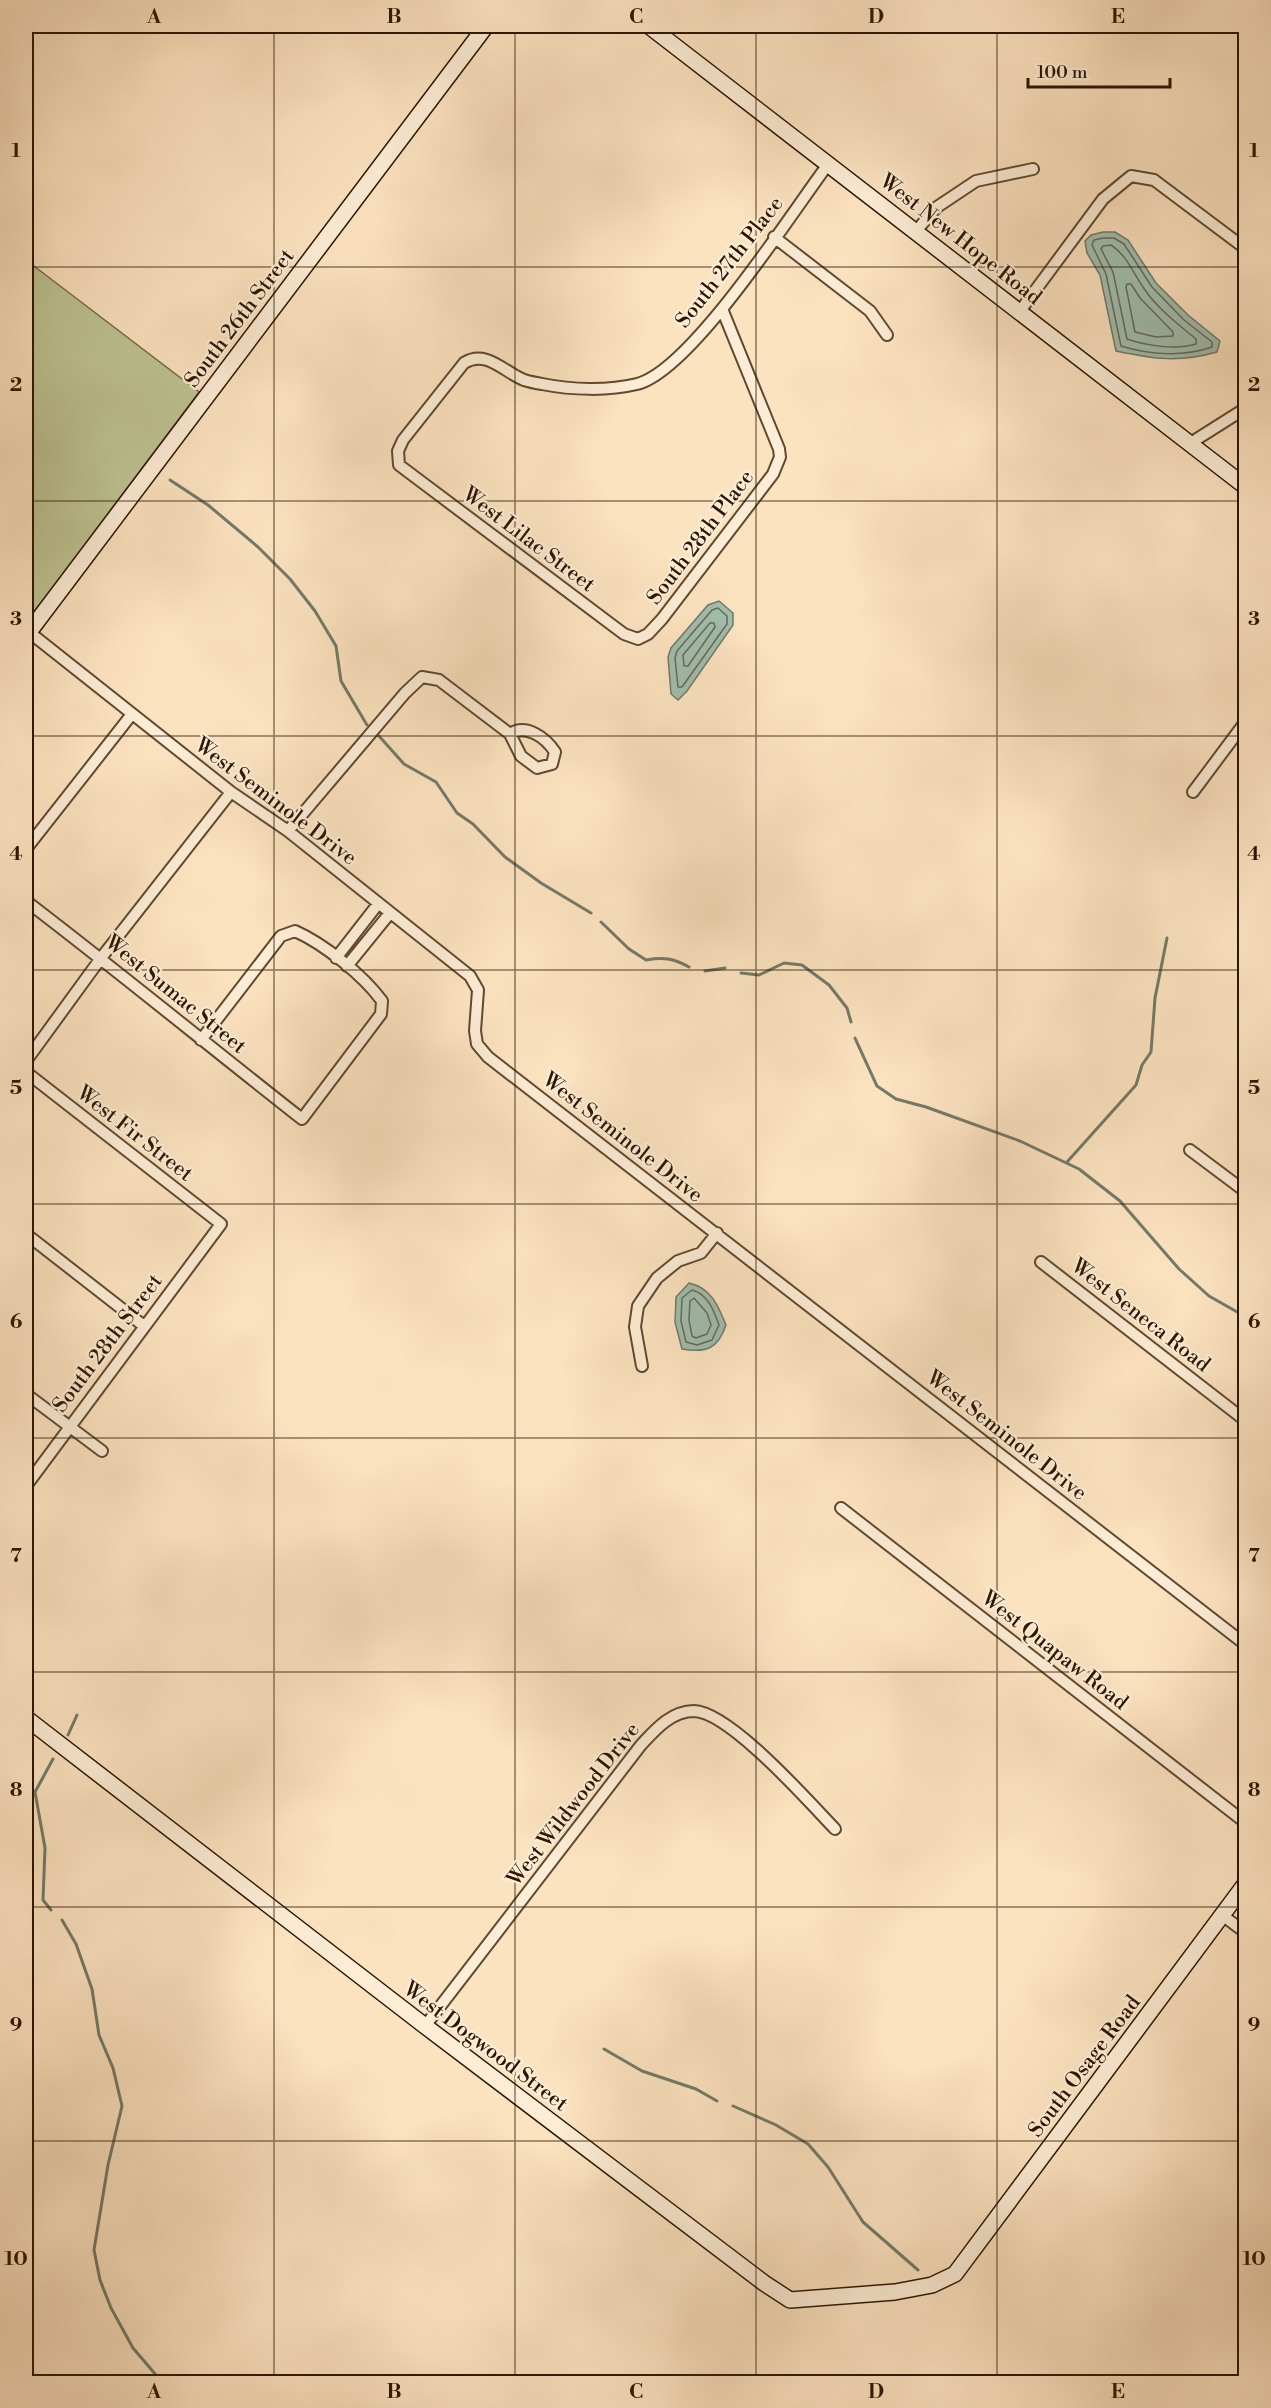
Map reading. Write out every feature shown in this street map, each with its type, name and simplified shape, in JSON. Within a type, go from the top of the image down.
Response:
[{"type":"street","name":"South 26th Street","points":[[27,634],[486,26]]},
{"type":"street","name":"West New Hope Road","points":[[649,26],[1245,487]]},
{"type":"street","name":"South 27th Place","points":[[399,465],[398,451],[403,440],[464,363],[473,357],[485,358],[525,380],[556,387],[594,389],[639,384],[672,364],[722,309],[829,163]]},
{"type":"street","points":[[916,231],[937,207],[976,181],[1033,169]]},
{"type":"street","points":[[1020,311],[1103,199],[1131,176],[1154,180],[1245,249]]},
{"type":"street","points":[[774,237],[870,311],[887,335]]},
{"type":"street","name":"South 28th Place","points":[[638,639],[648,634],[662,620],[773,474],[780,457],[779,448],[722,309]]},
{"type":"street","points":[[1189,444],[1245,408]]},
{"type":"street","name":"West Lilac Street","points":[[399,465],[624,634],[638,639]]},
{"type":"street","name":"West Seminole Drive","points":[[27,634],[231,792],[288,831],[470,976],[478,990],[475,1031],[477,1044],[488,1058],[717,1233],[1245,1645]]},
{"type":"street","points":[[288,831],[405,693],[422,677],[439,680],[510,734]]},
{"type":"street","points":[[26,849],[132,714]]},
{"type":"street","points":[[1193,792],[1245,721]]},
{"type":"street","points":[[26,1062],[101,958],[231,792]]},
{"type":"street","name":"West Sumac Street","points":[[26,901],[302,1119],[381,1014],[382,1000],[371,985],[347,966]]},
{"type":"street","points":[[336,958],[378,904]]},
{"type":"street","points":[[201,1040],[281,936],[295,931],[310,938],[347,966],[390,913]]},
{"type":"street","name":"West Fir Street","points":[[26,1072],[221,1224]]},
{"type":"street","points":[[1190,1150],[1245,1192]]},
{"type":"street","name":"South 28th Street","points":[[26,1486],[221,1224]]},
{"type":"street","points":[[642,1366],[635,1327],[638,1306],[657,1278],[678,1261],[701,1253],[717,1233]]},
{"type":"street","points":[[26,1234],[144,1326]]},
{"type":"street","name":"West Seneca Road","points":[[1041,1262],[1245,1421]]},
{"type":"street","points":[[26,1394],[102,1451]]},
{"type":"street","name":"West Quapaw Road","points":[[841,1508],[1245,1823]]},
{"type":"street","name":"West Wildwood Drive","points":[[425,2026],[641,1745],[653,1731],[671,1717],[692,1711],[706,1713],[726,1726],[785,1776],[835,1829]]},
{"type":"street","name":"West Dogwood Street","points":[[26,1718],[425,2026],[764,2283],[790,2300],[895,2292],[932,2285],[955,2274]]},
{"type":"street","name":"South Osage Road","points":[[955,2274],[1245,1883]]},
{"type":"street","points":[[1221,1915],[1245,1934]]},
{"type":"green space","points":[[26,260],[199,392],[26,623]]},
{"type":"water","points":[[1115,232],[1128,240],[1156,283],[1188,315],[1220,341],[1217,352],[1190,358],[1166,359],[1116,351],[1100,275],[1087,253],[1085,241],[1091,235]]},
{"type":"water","points":[[719,601],[733,613],[733,625],[687,691],[678,700],[671,694],[668,657],[671,648],[708,605]]},
{"type":"water","points":[[689,1283],[697,1285],[713,1298],[726,1325],[719,1339],[710,1348],[682,1349],[675,1322],[676,1297]]},
{"type":"waterway","points":[[170,480],[208,505],[258,547],[290,579],[315,611],[336,646],[341,681],[367,725]]},
{"type":"waterway","points":[[379,736],[404,764],[436,782],[457,813],[473,824],[505,857],[541,883],[591,913]]},
{"type":"waterway","points":[[601,922],[629,949],[646,960],[668,959],[689,967]]},
{"type":"waterway","points":[[1067,1162],[1136,1085],[1142,1065],[1151,1052],[1155,998],[1167,938]]},
{"type":"waterway","points":[[741,973],[759,975],[784,963],[802,965],[829,985],[847,1008],[851,1022]]},
{"type":"waterway","points":[[705,971],[725,968]]},
{"type":"waterway","points":[[855,1038],[877,1086],[896,1099],[926,1107],[1020,1141],[1079,1169],[1120,1201],[1179,1269],[1209,1296],[1246,1317]]},
{"type":"waterway","points":[[68,1735],[77,1715]]},
{"type":"waterway","points":[[51,1910],[43,1900],[45,1848],[35,1792],[53,1759]]},
{"type":"waterway","points":[[62,1920],[76,1944],[92,1989],[99,2035],[113,2068],[122,2106],[108,2165],[94,2250],[100,2280],[111,2308],[133,2348],[162,2382]]},
{"type":"waterway","points":[[604,2049],[642,2071],[696,2089],[717,2101]]},
{"type":"waterway","points":[[733,2106],[776,2125],[808,2144],[828,2167],[863,2222],[918,2270]]}]
